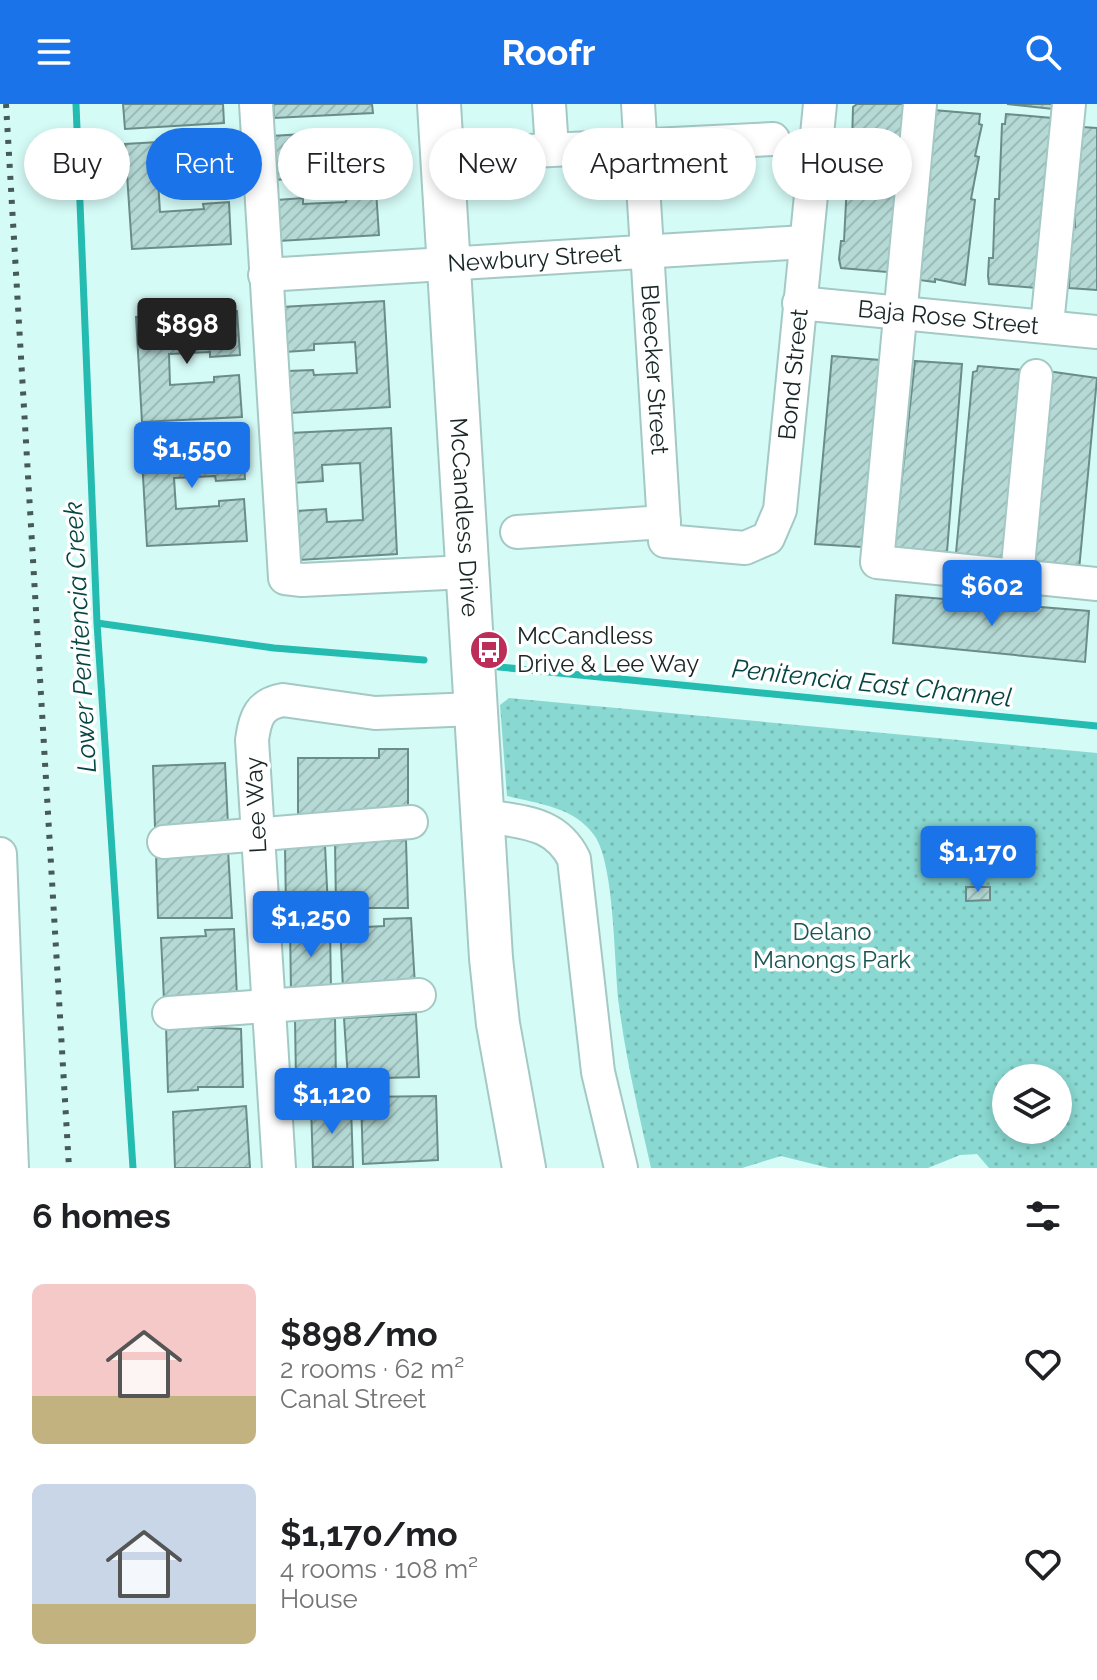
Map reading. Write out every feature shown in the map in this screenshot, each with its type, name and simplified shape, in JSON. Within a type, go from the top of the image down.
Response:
[{"type":"main road","name":"McCandless Drive","points":[[418,104],[438,265],[465,709],[471,961],[503,1168]]},
{"type":"main road","name":"McCandless Drive","points":[[439,104],[438,265],[446,573],[482,815],[498,1024],[524,1168]]},
{"type":"street","points":[[256,104],[285,578],[446,573]]},
{"type":"street","points":[[549,104],[552,149]]},
{"type":"street","name":"Bleecker Street","points":[[638,104],[639,128]]},
{"type":"street","name":"Bond Street","points":[[664,531],[745,548],[759,544],[775,529],[780,510],[820,104]]},
{"type":"street","points":[[920,104],[877,562],[1097,584]]},
{"type":"street","points":[[1047,325],[1069,104]]},
{"type":"street","points":[[546,149],[562,148]]},
{"type":"street","name":"Bleecker Street","points":[[644,200],[664,531]]},
{"type":"street","name":"Newbury Street","points":[[265,275],[805,242]]},
{"type":"street","name":"Baja Rose Street","points":[[799,303],[1097,332]]},
{"type":"street","points":[[1017,576],[1036,376]]},
{"type":"street","points":[[517,532],[664,531]]},
{"type":"street","name":"Lee Way","points":[[279,1168],[252,740],[259,713],[269,702],[283,700],[375,713],[465,709]]},
{"type":"street","points":[[482,815],[542,827],[564,839],[574,859],[598,1072],[621,1168]]},
{"type":"street","points":[[164,842],[411,822]]},
{"type":"street","points":[[0,854],[7,1148]]},
{"type":"street","points":[[169,1013],[419,995]]},
{"type":"green space","name":"Delano Manongs Park","points":[[509,698],[1097,753],[1097,1168],[989,1168],[977,1154],[960,1155],[928,1168],[829,1168],[781,1156],[742,1168],[651,1168],[622,1026],[610,891],[601,849],[586,826],[566,812],[507,796],[500,705]]},
{"type":"building","points":[[123,104],[223,104],[224,123],[125,128]]},
{"type":"building","points":[[273,104],[372,104],[373,113],[274,118]]},
{"type":"building","points":[[857,104],[904,104],[902,128],[852,128],[853,107]]},
{"type":"building","points":[[1007,104],[1056,104],[1053,109]]},
{"type":"building","points":[[933,110],[980,114],[979,124],[982,125],[975,156],[979,157],[971,199],[975,200],[965,285],[935,279],[935,282],[919,280]]},
{"type":"building","points":[[1006,114],[1052,118],[1036,288],[989,284],[995,199],[999,199],[1002,124],[1005,124]]},
{"type":"building","points":[[1082,127],[1097,128],[1097,290],[1069,288],[1071,227],[1075,227],[1075,182],[1078,183]]},
{"type":"building","points":[[271,136],[278,136],[278,180],[274,180]]},
{"type":"building","points":[[146,143],[146,200],[159,200],[160,212],[204,209],[203,204],[229,202],[231,244],[132,249],[130,144]]},
{"type":"building","points":[[277,200],[303,200],[303,204],[377,200],[379,235],[279,241]]},
{"type":"building","points":[[846,200],[896,200],[891,268],[887,272],[841,268],[841,241],[844,241]]},
{"type":"building","points":[[384,301],[390,407],[290,413],[288,371],[313,370],[314,375],[357,373],[355,342],[314,344],[314,350],[285,352],[282,307]]},
{"type":"building","points":[[237,311],[240,355],[210,357],[210,352],[169,354],[170,385],[214,382],[214,377],[239,375],[242,417],[142,422],[136,317]]},
{"type":"building","points":[[832,356],[880,360],[862,547],[815,544]]},
{"type":"building","points":[[915,361],[962,364],[947,552],[894,550]]},
{"type":"building","points":[[978,366],[1024,370],[1008,561],[956,553],[973,372],[977,371]]},
{"type":"building","points":[[1047,371],[1097,378],[1079,570],[1027,567]]},
{"type":"building","points":[[391,428],[397,554],[299,560],[297,511],[326,509],[327,522],[363,520],[360,463],[322,465],[323,481],[292,483],[290,433]]},
{"type":"building","points":[[242,435],[245,479],[216,481],[215,476],[174,478],[176,509],[219,506],[219,501],[244,499],[247,541],[147,546],[141,441]]},
{"type":"building","points":[[896,595],[1089,611],[1085,662],[893,643]]},
{"type":"building","points":[[379,749],[408,749],[408,817],[298,817],[298,758],[379,758]]},
{"type":"building","points":[[225,763],[228,825],[155,827],[153,766]]},
{"type":"building","points":[[406,840],[408,908],[336,908],[335,842]]},
{"type":"building","points":[[325,845],[328,908],[286,910],[285,847]]},
{"type":"building","points":[[228,850],[232,918],[158,918],[156,854]]},
{"type":"building","points":[[966,887],[990,887],[990,900],[966,901]]},
{"type":"building","points":[[411,918],[415,986],[343,989],[340,922],[366,921],[366,927],[384,926],[384,919]]},
{"type":"building","points":[[330,926],[331,991],[291,991],[290,927]]},
{"type":"building","points":[[234,929],[237,997],[164,1000],[161,938],[206,936],[205,930]]},
{"type":"building","points":[[416,1014],[419,1077],[348,1079],[344,1018]]},
{"type":"building","points":[[335,1018],[336,1081],[296,1082],[295,1019]]},
{"type":"building","points":[[166,1026],[241,1029],[243,1087],[198,1087],[198,1090],[168,1092]]},
{"type":"building","points":[[436,1096],[438,1160],[363,1164],[361,1097]]},
{"type":"building","points":[[246,1106],[250,1168],[175,1168],[173,1112]]},
{"type":"building","points":[[311,1106],[351,1106],[353,1167],[313,1167]]},
{"type":"waterway","name":"Lower Penitencia Creek","points":[[76,104],[97,623],[133,1168]]},
{"type":"waterway","name":"Penitencia East Channel","points":[[97,623],[274,648],[424,660]]},
{"type":"waterway","name":"Penitencia East Channel","points":[[499,667],[1097,726]]},
{"type":"railway","points":[[6,104],[69,1168]]},
{"type":"place","name":"McCandless Drive & Lee Way","points":[[489,650]]}]
